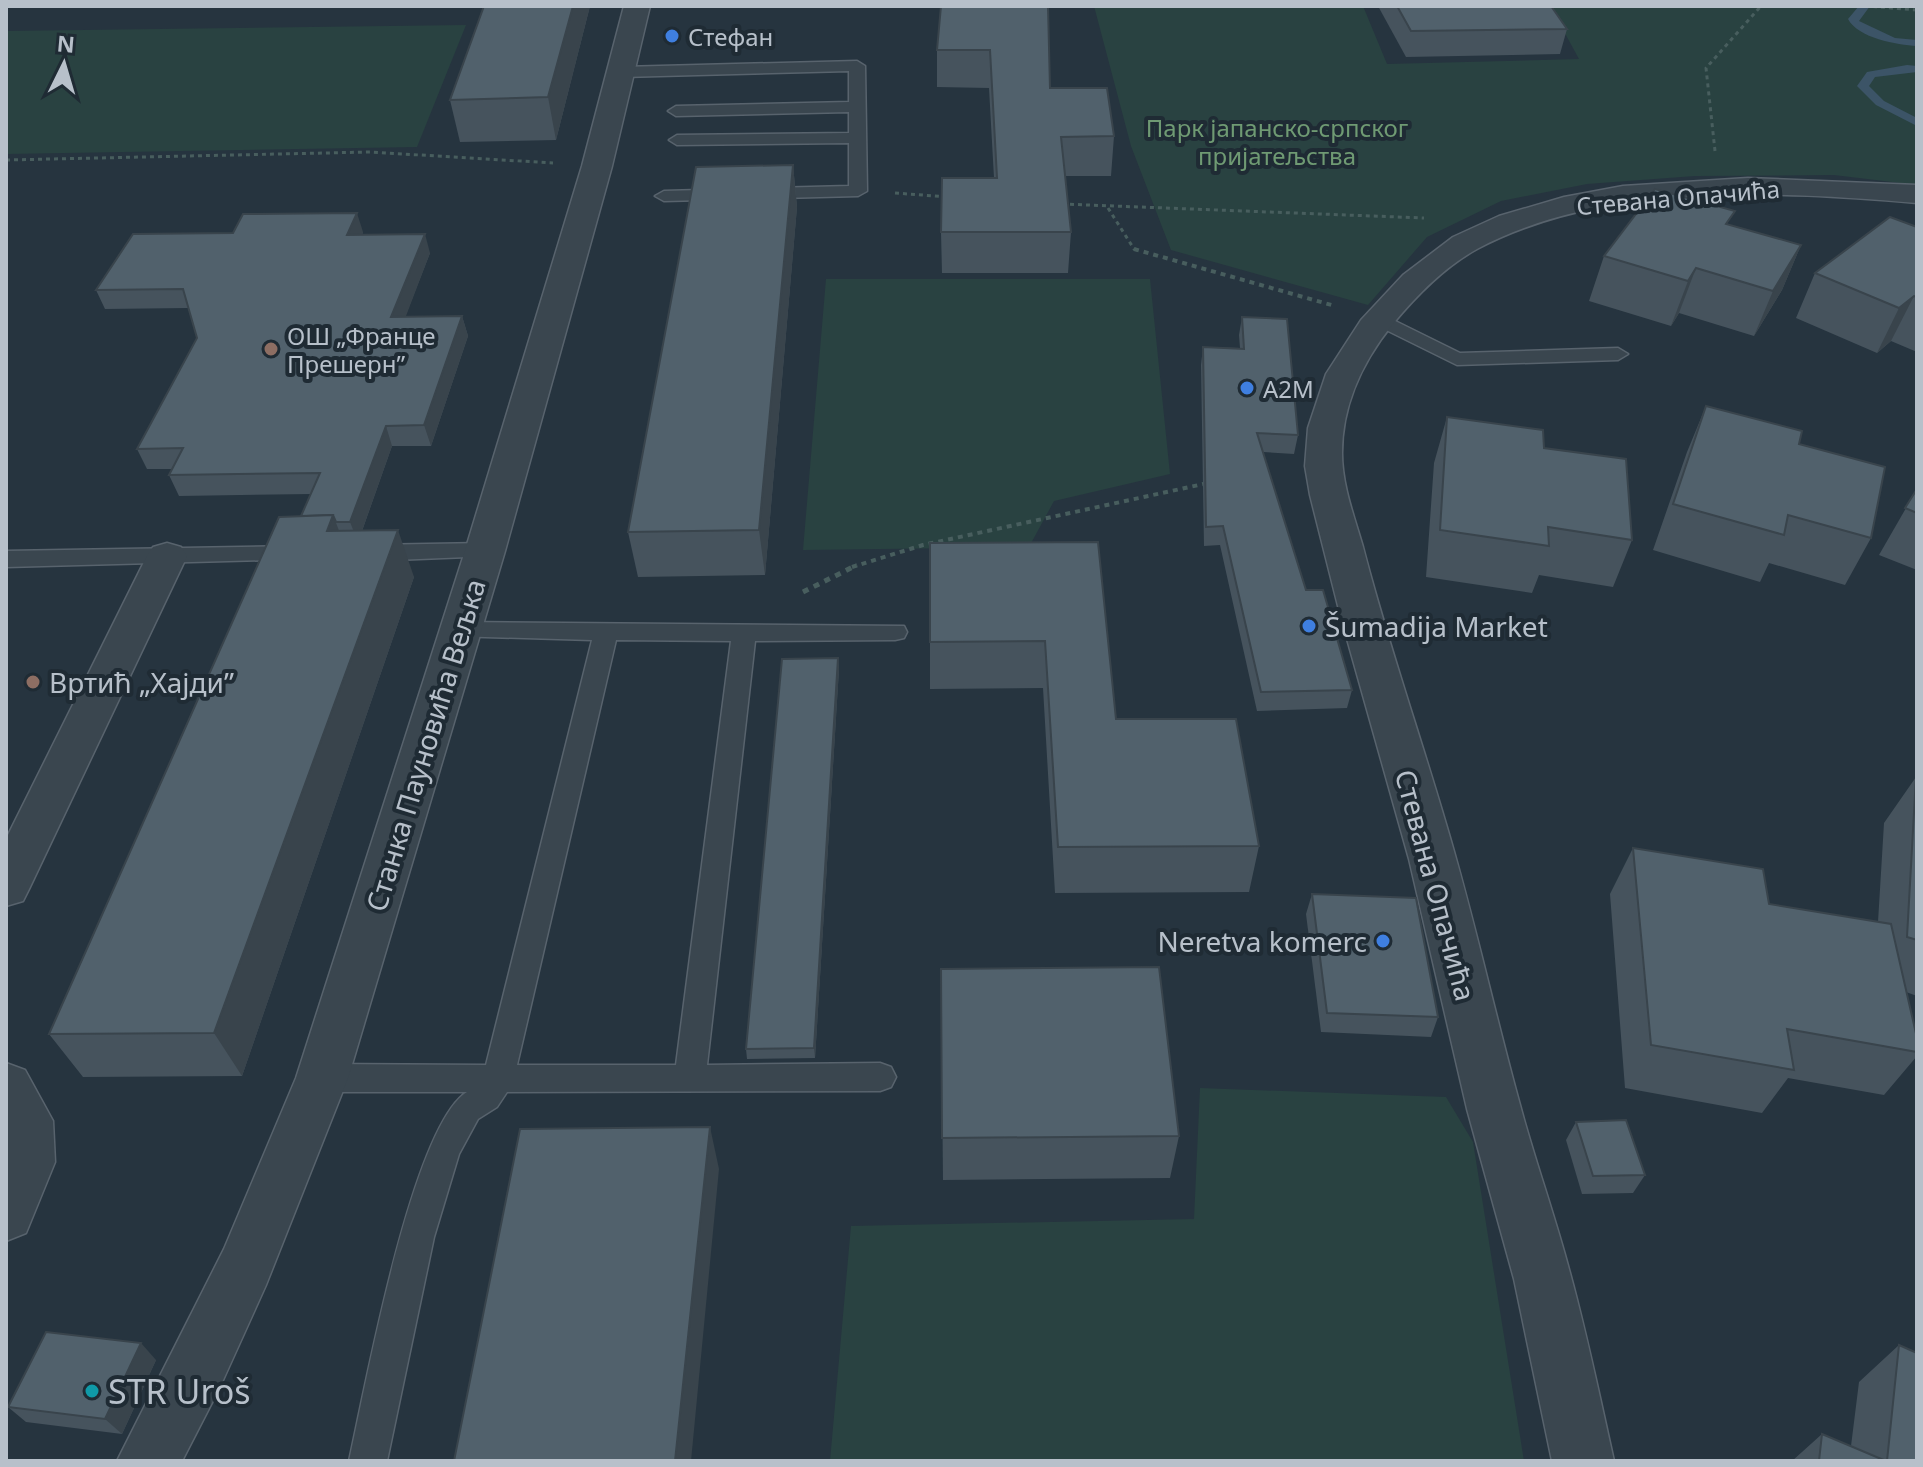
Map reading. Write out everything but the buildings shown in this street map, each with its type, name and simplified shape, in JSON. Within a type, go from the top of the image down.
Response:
[{"type":"street","name":"Станка Пауновића Вељка","points":[[148,1461],[198,1368],[246,1265],[322,1078],[485,551],[597,166],[637,6]]},
{"type":"street","name":"Стевана Опачића","points":[[1583,1461],[1537,1256],[1494,1108],[1424,825],[1357,606],[1324,469],[1324,439],[1329,413],[1345,365],[1379,319],[1416,279],[1466,243],[1500,227],[1566,207],[1609,199],[1718,188],[1818,186],[1917,194]]},
{"type":"street","points":[[6,887],[167,556]]},
{"type":"street","points":[[6,1087],[26,1121],[27,1162],[6,1214]]},
{"type":"lane","points":[[622,72],[857,66],[858,191],[664,196]]},
{"type":"lane","points":[[676,111],[855,107]]},
{"type":"lane","points":[[677,140],[857,138]]},
{"type":"lane","points":[[1379,319],[1457,359],[1618,354]]},
{"type":"lane","points":[[6,559],[485,551]]},
{"type":"lane","points":[[461,630],[895,632]]},
{"type":"lane","points":[[368,1461],[417,1237],[444,1150],[467,1109],[486,1097],[498,1080],[606,632]]},
{"type":"lane","points":[[690,1079],[744,633]]},
{"type":"lane","points":[[322,1078],[880,1077]]},
{"type":"path","points":[[1718,188],[1706,68],[1761,6]]},
{"type":"path","points":[[1865,6],[1917,10]]},
{"type":"path","points":[[6,160],[370,152],[597,166]]},
{"type":"path","points":[[858,191],[951,197]]},
{"type":"path","points":[[1060,204],[1400,215]]},
{"type":"path","points":[[1107,207],[1134,249],[1379,319]]},
{"type":"path","points":[[744,633],[822,580],[868,559],[1118,500],[1218,482]]},
{"type":"green space","name":"Парк јапанско-српског пријатељства","points":[[1094,6],[1363,6],[1387,64],[1579,59],[1550,6],[1917,6],[1917,185],[1834,175],[1695,176],[1587,184],[1501,201],[1427,237],[1368,305],[1171,250],[1131,146]]},
{"type":"green space","points":[[466,25],[417,147],[6,154],[6,31]]},
{"type":"green space","points":[[826,279],[1150,279],[1170,474],[1054,501],[1029,547],[803,550]]},
{"type":"green space","points":[[1200,1088],[1446,1097],[1473,1142],[1524,1461],[830,1461],[851,1226],[1194,1219]]},
{"type":"waterway","points":[[1865,6],[1853,19],[1855,23],[1893,41],[1917,43]]},
{"type":"waterway","points":[[1917,69],[1871,74],[1863,86],[1880,103],[1917,123]]},
{"type":"place","name":"Стефан","points":[[672,36]]},
{"type":"place","name":"ОШ „Франце Прешерн”","points":[[271,349]]},
{"type":"place","name":"A2M","points":[[1247,388]]},
{"type":"place","name":"Šumadija Market","points":[[1309,626]]},
{"type":"place","name":"Вртић „Хајди”","points":[[33,682]]},
{"type":"place","name":"Neretva komerc","points":[[1383,941]]},
{"type":"place","name":"STR Uroš","points":[[92,1391]]}]
